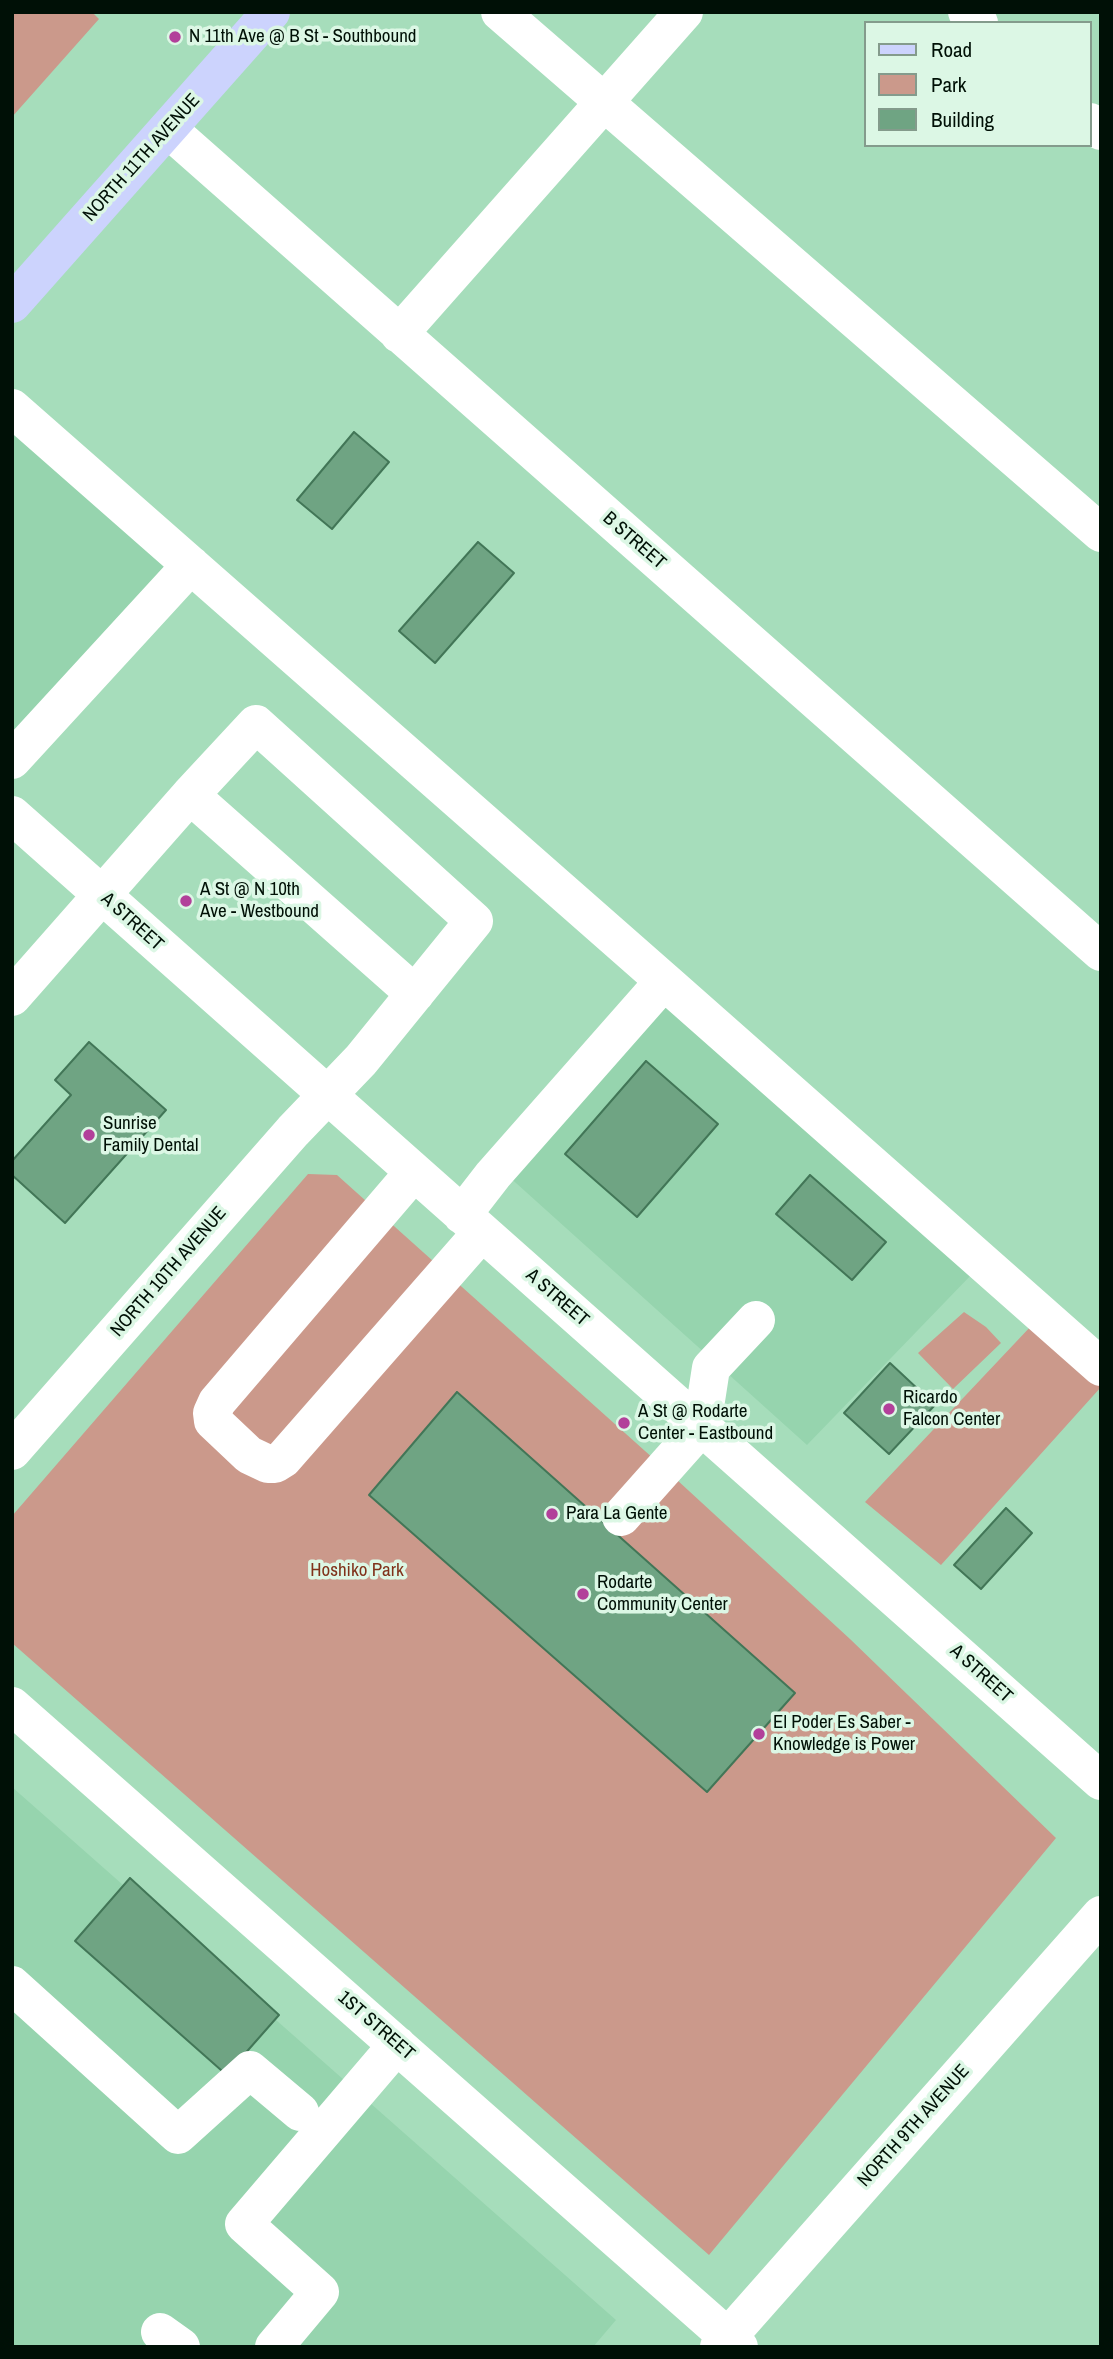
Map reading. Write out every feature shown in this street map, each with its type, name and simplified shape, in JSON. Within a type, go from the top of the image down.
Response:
[{"type":"main road","name":"NORTH 11TH AVENUE","points":[[12,304],[271,12]]},
{"type":"street","points":[[500,12],[1101,533]]},
{"type":"street","points":[[399,334],[684,12]]},
{"type":"street","name":"B STREET","points":[[168,129],[1101,952]]},
{"type":"street","points":[[12,408],[1101,1367]]},
{"type":"street","points":[[12,760],[191,565]]},
{"type":"street","name":"NORTH 10TH AVENUE","points":[[12,1451],[327,1094],[361,1060],[474,921],[257,724],[190,795]]},
{"type":"street","points":[[12,997],[190,795],[415,994]]},
{"type":"street","name":"A STREET","points":[[12,815],[1101,1781]]},
{"type":"street","points":[[414,1172],[217,1402],[212,1413],[213,1422],[249,1455],[268,1464],[275,1464],[283,1459],[472,1223],[493,1175],[664,981]]},
{"type":"street","points":[[621,1517],[702,1426],[711,1368],[756,1320]]},
{"type":"street","name":"1ST STREET","points":[[12,1706],[397,2045],[728,2343]]},
{"type":"street","name":"NORTH 9TH AVENUE","points":[[728,2343],[1101,1916]]},
{"type":"street","points":[[12,1985],[178,2135],[250,2070],[300,2112]]},
{"type":"street","points":[[274,2347],[320,2292],[244,2224],[397,2045]]},
{"type":"shaded area","points":[[12,428],[169,566],[12,744]]},
{"type":"shaded area","points":[[661,998],[974,1272],[807,1445],[506,1174]]},
{"type":"shaded area","points":[[12,1787],[616,2320],[593,2347],[12,2347]]},
{"type":"green space","points":[[12,12],[92,12],[99,19],[12,117]]},
{"type":"green space","name":"Hoshiko Park","points":[[308,1174],[337,1175],[850,1639],[1056,1838],[709,2255],[12,1643],[12,1516]]},
{"type":"green space","points":[[964,1312],[986,1327],[1001,1343],[953,1389],[918,1353]]},
{"type":"green space","points":[[1032,1325],[1101,1387],[941,1565],[865,1502]]},
{"type":"building","points":[[354,432],[389,462],[332,529],[297,500]]},
{"type":"building","points":[[478,542],[514,573],[435,663],[399,631]]},
{"type":"building","name":"Sunrise Family Dental","points":[[89,1042],[166,1110],[65,1223],[12,1175],[12,1161],[71,1095],[55,1080]]},
{"type":"building","points":[[646,1061],[718,1124],[637,1217],[565,1154]]},
{"type":"building","points":[[810,1175],[886,1242],[852,1280],[776,1214]]},
{"type":"building","name":"Ricardo Falcon Center","points":[[890,1363],[935,1405],[889,1454],[844,1413]]},
{"type":"building","name":"Rodarte Community Center","points":[[457,1392],[795,1693],[707,1792],[369,1495]]},
{"type":"building","points":[[1006,1508],[1032,1533],[981,1589],[954,1565]]},
{"type":"building","points":[[130,1878],[279,2015],[242,2057],[230,2078],[75,1941]]},
{"type":"place","name":"N 11th Ave @ B St - Southbound","points":[[175,37]]},
{"type":"place","name":"A St @ N 10th Ave - Westbound","points":[[186,901]]},
{"type":"place","name":"Sunrise Family Dental","points":[[89,1135]]},
{"type":"place","name":"Ricardo Falcon Center","points":[[889,1409]]},
{"type":"place","name":"A St @ Rodarte Center - Eastbound","points":[[624,1423]]},
{"type":"place","name":"Para La Gente","points":[[552,1514]]},
{"type":"place","name":"Rodarte Community Center","points":[[583,1594]]},
{"type":"place","name":"El Poder Es Saber - Knowledge is Power","points":[[759,1734]]}]
